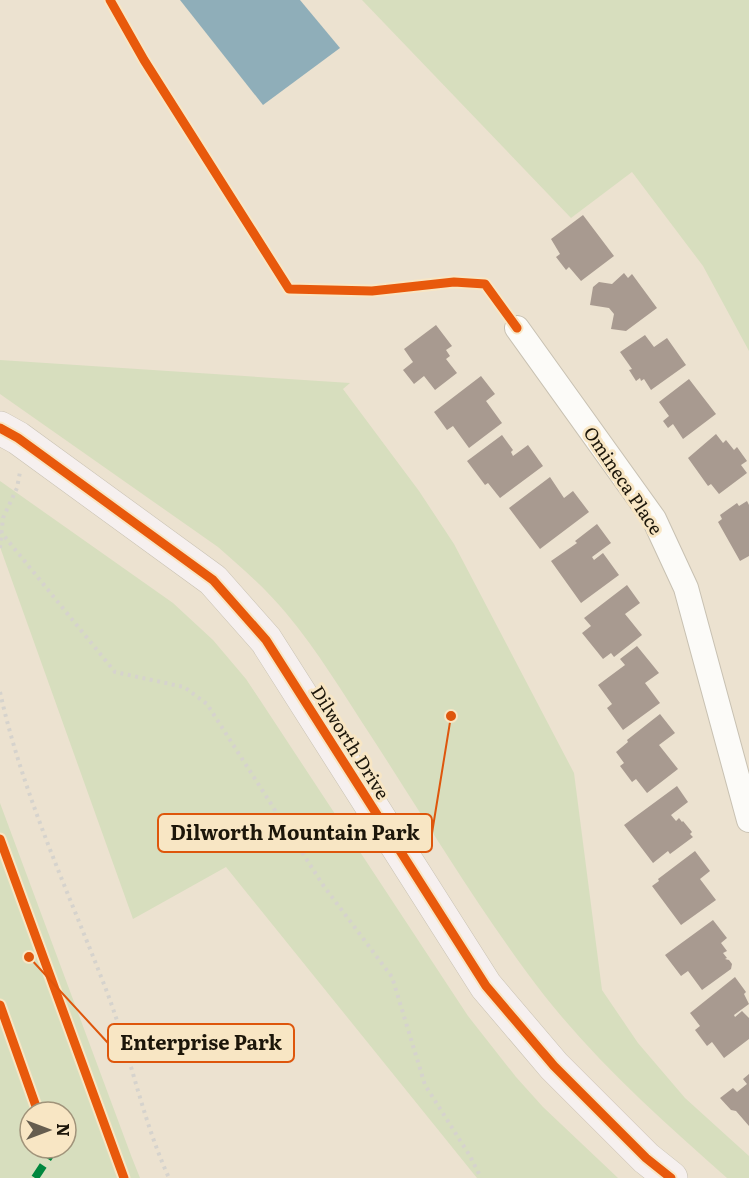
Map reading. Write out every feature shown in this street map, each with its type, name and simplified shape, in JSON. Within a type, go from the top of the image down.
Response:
[{"type":"street","name":"Omineca Place","points":[[517,328],[654,519],[686,588],[749,820]]},
{"type":"street","name":"Dilworth Drive","points":[[0,429],[18,438],[213,580],[266,640],[486,986],[554,1066],[646,1158],[671,1178]]},
{"type":"path","points":[[0,548],[3,518],[17,488],[20,470],[17,464]]},
{"type":"path","points":[[1,532],[115,672],[184,687],[207,704],[323,885],[392,976],[425,1086],[470,1156],[481,1178]]},
{"type":"path","points":[[0,693],[45,837],[108,994],[169,1178]]},
{"type":"green space","points":[[362,0],[749,0],[749,351],[703,266],[632,172],[571,218]]},
{"type":"green space","points":[[0,360],[350,383],[343,389],[419,491],[454,544],[574,773],[602,990],[638,1043],[685,1098],[749,1156],[749,1178],[727,1178],[622,1081],[550,1003],[487,916],[320,658],[278,604],[218,547],[0,394]]},
{"type":"green space","points":[[0,481],[173,603],[213,640],[246,679],[468,1016],[543,1107],[618,1178],[477,1178],[226,867],[133,919],[0,547]]},
{"type":"green space","points":[[0,803],[132,1158],[140,1178],[0,1178]]},
{"type":"water","points":[[180,0],[300,0],[340,48],[263,105]]},
{"type":"building","points":[[583,215],[614,256],[581,281],[569,267],[566,270],[556,257],[560,254],[551,239]]},
{"type":"building","points":[[624,273],[628,278],[632,274],[657,308],[626,331],[611,329],[614,314],[609,308],[590,305],[593,287],[599,282],[612,284]]},
{"type":"building","points":[[436,325],[452,346],[446,350],[450,356],[446,359],[457,373],[435,390],[424,376],[414,384],[403,370],[413,362],[404,349]]},
{"type":"building","points":[[645,335],[654,347],[667,338],[686,365],[651,390],[644,379],[641,381],[640,378],[636,381],[629,370],[632,369],[620,352]]},
{"type":"building","points":[[481,376],[495,394],[486,401],[502,423],[469,448],[453,426],[447,430],[434,412]]},
{"type":"building","points":[[689,379],[716,414],[683,439],[673,424],[668,428],[663,421],[669,416],[659,402]]},
{"type":"building","points":[[716,434],[723,443],[726,440],[734,450],[737,447],[747,461],[741,465],[747,473],[719,494],[711,484],[708,486],[688,458]]},
{"type":"building","points":[[502,435],[513,450],[511,452],[513,456],[528,445],[543,466],[500,498],[488,483],[485,485],[467,461]]},
{"type":"building","points":[[550,477],[564,498],[573,491],[589,512],[540,549],[509,508]]},
{"type":"building","points":[[747,501],[749,505],[749,556],[740,561],[718,522],[722,519],[720,515],[737,503],[739,506]]},
{"type":"building","points":[[597,524],[611,543],[592,557],[594,560],[603,553],[619,575],[581,603],[551,561],[577,543],[575,541]]},
{"type":"building","points":[[627,585],[640,603],[625,614],[642,635],[614,657],[611,653],[603,659],[582,633],[591,626],[584,618]]},
{"type":"building","points":[[637,646],[659,673],[645,683],[660,703],[623,730],[607,708],[612,704],[598,685],[625,665],[620,659]]},
{"type":"building","points":[[660,714],[675,733],[659,745],[678,769],[647,793],[636,779],[632,782],[620,766],[624,763],[616,752],[628,742],[627,740]]},
{"type":"building","points":[[677,786],[688,802],[671,815],[676,821],[679,818],[683,821],[692,832],[690,834],[693,837],[670,854],[668,851],[653,863],[624,825]]},
{"type":"building","points":[[695,851],[710,871],[700,879],[716,900],[681,925],[652,886]]},
{"type":"building","points":[[713,920],[727,938],[721,943],[727,951],[723,953],[727,958],[725,959],[732,964],[731,969],[702,990],[688,971],[681,976],[665,955]]},
{"type":"building","points":[[735,977],[746,992],[744,994],[749,1004],[734,1015],[735,1017],[742,1011],[749,1018],[749,1039],[724,1058],[712,1042],[707,1046],[695,1030],[700,1026],[690,1013]]},
{"type":"building","points":[[749,1074],[749,1126],[720,1098],[733,1088],[737,1092],[747,1084],[743,1079]]},
{"type":"marked path","points":[[35,1178],[47,1160]]},
{"type":"cycle path","points":[[110,0],[144,60],[289,289],[372,291],[454,282],[485,284],[517,328]]},
{"type":"cycle path","points":[[0,428],[18,438],[213,580],[266,640],[486,986],[554,1066],[646,1158],[671,1178]]},
{"type":"cycle path","points":[[0,839],[124,1178]]},
{"type":"cycle path","points":[[0,1005],[34,1100]]},
{"type":"place","name":"Dilworth Mountain Park","points":[[451,716]]},
{"type":"place","name":"Enterprise Park","points":[[29,957]]}]
